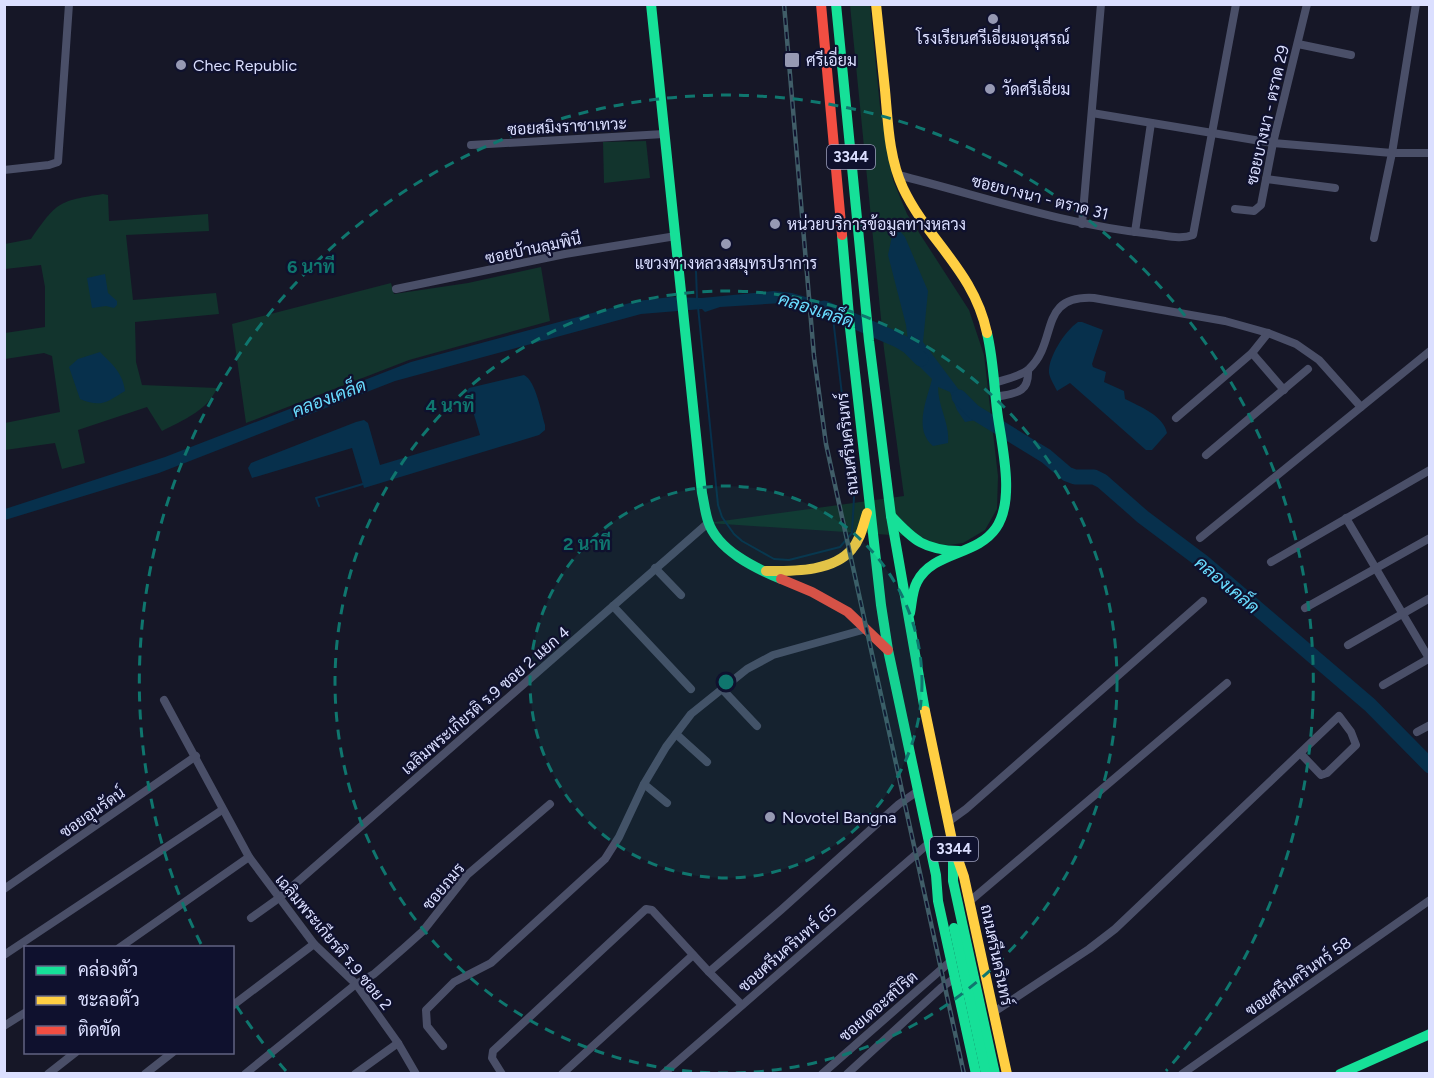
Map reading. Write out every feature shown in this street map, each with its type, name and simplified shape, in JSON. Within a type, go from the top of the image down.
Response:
[{"type":"main road","points":[[651,4],[702,493],[708,523],[717,538],[730,551],[762,571],[812,592],[848,612],[888,650]]},
{"type":"main road","name":"ถนนศรีนครินทร์","points":[[836,4],[869,341],[891,516],[908,623],[953,845],[970,901],[1008,1074]]},
{"type":"main road","points":[[876,4],[889,129],[898,175],[912,202],[975,294],[982,311],[996,397],[1005,484],[1002,514],[992,535],[982,543],[938,562],[924,572],[914,587],[908,623]]},
{"type":"main road","name":"ถนนศรีนครินทร์","points":[[821,5],[850,328],[869,508],[888,650],[936,874],[938,902],[976,1074]]},
{"type":"main road","points":[[762,571],[820,566],[839,559],[852,548],[861,532],[869,508]]},
{"type":"main road","points":[[891,516],[911,538],[923,546],[938,551],[963,551]]},
{"type":"main road","name":"ถนนศรีนครินทร์","points":[[953,845],[953,881],[995,1074]]},
{"type":"main road","name":"ถนนศรีนครินทร์","points":[[936,874],[948,898],[986,1074]]},
{"type":"main road","points":[[1340,1074],[1430,1034]]},
{"type":"street","points":[[4,170],[58,162],[69,4]]},
{"type":"street","points":[[1082,224],[1101,4]]},
{"type":"street","name":"ซอยบางนา - ตราด 31","points":[[898,175],[1082,224],[1135,232],[1193,236],[1236,4]]},
{"type":"street","name":"ซอยบางนา - ตราด 29","points":[[1234,209],[1249,211],[1258,208],[1307,4]]},
{"type":"street","points":[[1374,238],[1392,153],[1416,4]]},
{"type":"street","points":[[1298,44],[1351,55]]},
{"type":"street","points":[[1092,113],[1273,143],[1392,153],[1430,153]]},
{"type":"street","points":[[1135,232],[1151,123]]},
{"type":"street","name":"ซอยสมิงราชาเทวะ","points":[[471,145],[664,134]]},
{"type":"street","points":[[1266,179],[1335,188]]},
{"type":"street","name":"ซอยบ้านลุมพินี","points":[[396,289],[565,254],[676,236]]},
{"type":"street","points":[[996,397],[1022,390],[1028,380],[1028,371],[1042,350],[1055,313],[1060,305],[1078,297],[1183,313],[1225,321],[1268,333],[1296,344],[1319,360],[1360,407]]},
{"type":"street","points":[[1176,418],[1252,353],[1268,333]]},
{"type":"street","points":[[1200,538],[1430,351]]},
{"type":"street","points":[[1252,353],[1284,390]]},
{"type":"street","points":[[1206,455],[1308,369]]},
{"type":"street","points":[[994,383],[1028,371]]},
{"type":"street","points":[[1271,562],[1430,470]]},
{"type":"street","points":[[1346,518],[1429,659],[1383,685]]},
{"type":"street","name":"เฉลิมพระเกียรติ ร.9 ซอย 2 แยก 4","points":[[252,918],[279,898],[708,523]]},
{"type":"street","points":[[1305,608],[1430,538]]},
{"type":"street","points":[[655,568],[681,595]]},
{"type":"street","points":[[1348,645],[1430,598]]},
{"type":"street","points":[[948,822],[966,809],[1203,601]]},
{"type":"street","points":[[613,606],[690,688]]},
{"type":"street","points":[[443,1046],[427,1026],[426,1010],[454,982],[491,963],[605,859],[619,837],[644,784],[691,714],[747,669],[773,655],[866,629]]},
{"type":"street","points":[[970,901],[1227,683]]},
{"type":"street","points":[[722,689],[757,726]]},
{"type":"street","name":"เฉลิมพระเกียรติ ร.9 ซอย 2","points":[[164,700],[249,857],[314,944],[356,984],[398,1043],[416,1074]]},
{"type":"street","points":[[994,1012],[1115,929],[1300,753],[1339,716],[1355,741],[1354,749],[1324,774],[1318,773],[1300,753]]},
{"type":"street","points":[[1418,732],[1430,725]]},
{"type":"street","points":[[676,734],[707,762]]},
{"type":"street","name":"ซอยอุนรัดน์","points":[[4,889],[196,756]]},
{"type":"street","points":[[644,784],[668,803]]},
{"type":"street","points":[[709,972],[899,804],[918,791]]},
{"type":"street","name":"ซอยภมร","points":[[245,1074],[404,948],[423,931],[467,875],[550,804]]},
{"type":"street","points":[[4,956],[222,810]]},
{"type":"street","name":"ซอยศรีนครินทร์ 65","points":[[663,1074],[929,843]]},
{"type":"street","points":[[122,946],[249,857]]},
{"type":"street","name":"ซอยศรีนครินทร์ 58","points":[[1182,1074],[1430,900]]},
{"type":"street","points":[[502,1074],[492,1058],[494,1051],[646,909],[652,910],[742,1005]]},
{"type":"street","points":[[234,1004],[314,944]]},
{"type":"street","points":[[561,1074],[693,955]]},
{"type":"street","name":"ซอยเดอะสปิริต","points":[[822,1074],[951,960]]},
{"type":"street","points":[[847,1074],[942,987],[955,978]]},
{"type":"street","points":[[4,1026],[24,1013]]},
{"type":"street","points":[[355,1074],[398,1043]]},
{"type":"street","points":[[48,1074],[75,1054]]},
{"type":"street","points":[[145,1074],[172,1054]]},
{"type":"green space","points":[[850,5],[870,5],[880,107],[893,180],[907,214],[969,310],[984,355],[998,476],[997,509],[985,530],[963,543],[933,544],[922,537],[708,523],[904,496],[884,349]]},
{"type":"green space","points":[[646,141],[650,178],[604,183],[603,142]]},
{"type":"green space","points":[[108,195],[109,221],[208,214],[209,231],[126,235],[133,300],[216,293],[219,314],[135,322],[136,362],[142,385],[217,388],[201,409],[162,431],[147,407],[78,430],[85,463],[62,469],[55,443],[5,450],[5,423],[60,412],[52,356],[44,353],[5,359],[5,333],[45,327],[45,287],[41,265],[5,269],[5,244],[31,239],[47,217],[60,205],[76,199]]},
{"type":"green space","points":[[541,267],[550,321],[409,360],[246,423],[232,324],[391,283],[394,294],[468,283]]},
{"type":"water","points":[[899,230],[905,237],[928,291],[923,342],[971,406],[976,420],[965,422],[950,392],[938,387],[948,443],[933,446],[927,439],[923,423],[923,414],[932,379],[910,357],[906,325],[888,255],[892,236]]},
{"type":"water","points":[[105,274],[108,293],[117,301],[117,305],[114,308],[106,306],[92,308],[87,278]]},
{"type":"water","points":[[774,291],[792,293],[841,307],[842,323],[820,318],[792,304],[782,303],[720,307],[705,312],[702,309],[641,314],[395,381],[159,473],[5,520],[5,509],[165,457],[411,362],[637,301]]},
{"type":"water","points":[[1078,322],[1103,330],[1092,364],[1093,367],[1106,372],[1104,382],[1124,391],[1125,399],[1150,412],[1165,427],[1167,433],[1152,450],[1146,450],[1070,383],[1057,391],[1049,373],[1051,360],[1063,338]]},
{"type":"water","points":[[100,352],[119,374],[125,391],[104,403],[87,402],[80,399],[69,367],[78,359]]},
{"type":"water","points":[[524,375],[535,390],[545,425],[545,430],[539,435],[364,488],[352,448],[252,478],[248,468],[251,463],[364,420],[368,423],[380,465],[480,435],[467,391],[469,388]]},
{"type":"waterway","points":[[696,271],[697,299]]},
{"type":"waterway","points":[[698,307],[718,505],[722,517],[734,534],[774,559],[789,560],[840,547],[852,533],[854,497],[833,318]]},
{"type":"waterway","name":"คลองเคล็ด","points":[[824,308],[898,340],[921,359]]},
{"type":"waterway","name":"คลองเคล็ด","points":[[959,397],[974,412],[1046,456],[1067,474],[1075,477],[1094,477],[1102,481],[1143,517],[1203,562],[1370,705],[1430,766]]},
{"type":"waterway","points":[[319,506],[316,498],[363,484]]},
{"type":"railway","points":[[784,4],[814,356],[826,444],[964,1074]]},
{"type":"traffic: fast","points":[[651,4],[706,514],[713,531],[728,549],[738,557],[781,579]]},
{"type":"traffic: fast","points":[[836,4],[869,341],[891,516],[925,711]]},
{"type":"traffic: fast","points":[[842,235],[850,328],[888,650],[936,875],[938,901],[976,1074]]},
{"type":"traffic: fast","points":[[910,613],[915,586],[924,572],[933,564],[978,544],[988,537],[1002,516],[1006,470],[987,333]]},
{"type":"traffic: fast","points":[[891,516],[921,542],[937,549],[959,551]]},
{"type":"traffic: fast","points":[[953,855],[953,881],[995,1074]]},
{"type":"traffic: fast","points":[[954,928],[986,1074]]},
{"type":"traffic: fast","points":[[1340,1074],[1430,1034]]},
{"type":"traffic: slow","points":[[876,4],[890,140],[898,177],[913,207],[972,292],[981,311],[987,333]]},
{"type":"traffic: slow","points":[[766,571],[812,569],[844,557],[858,541],[867,513]]},
{"type":"traffic: slow","points":[[925,711],[953,845],[964,877],[1007,1074]]},
{"type":"traffic: jam","points":[[821,4],[842,235]]},
{"type":"traffic: jam","points":[[781,579],[812,592],[848,612],[888,650]]},
{"type":"place","name":"โรงเรียนศรีเอี่ยมอนุสรณ์","points":[[993,19]]},
{"type":"place","name":"ศรีเอี่ยม","points":[[792,60]]},
{"type":"place","name":"Chec Republic","points":[[181,65]]},
{"type":"place","name":"วัดศรีเอี่ยม","points":[[990,89]]},
{"type":"place","name":"หน่วยบริการข้อมูลทางหลวง","points":[[775,224]]},
{"type":"place","name":"แขวงทางหลวงสมุทรปราการ","points":[[726,244]]},
{"type":"place","name":"Novotel Bangna","points":[[770,817]]}]
